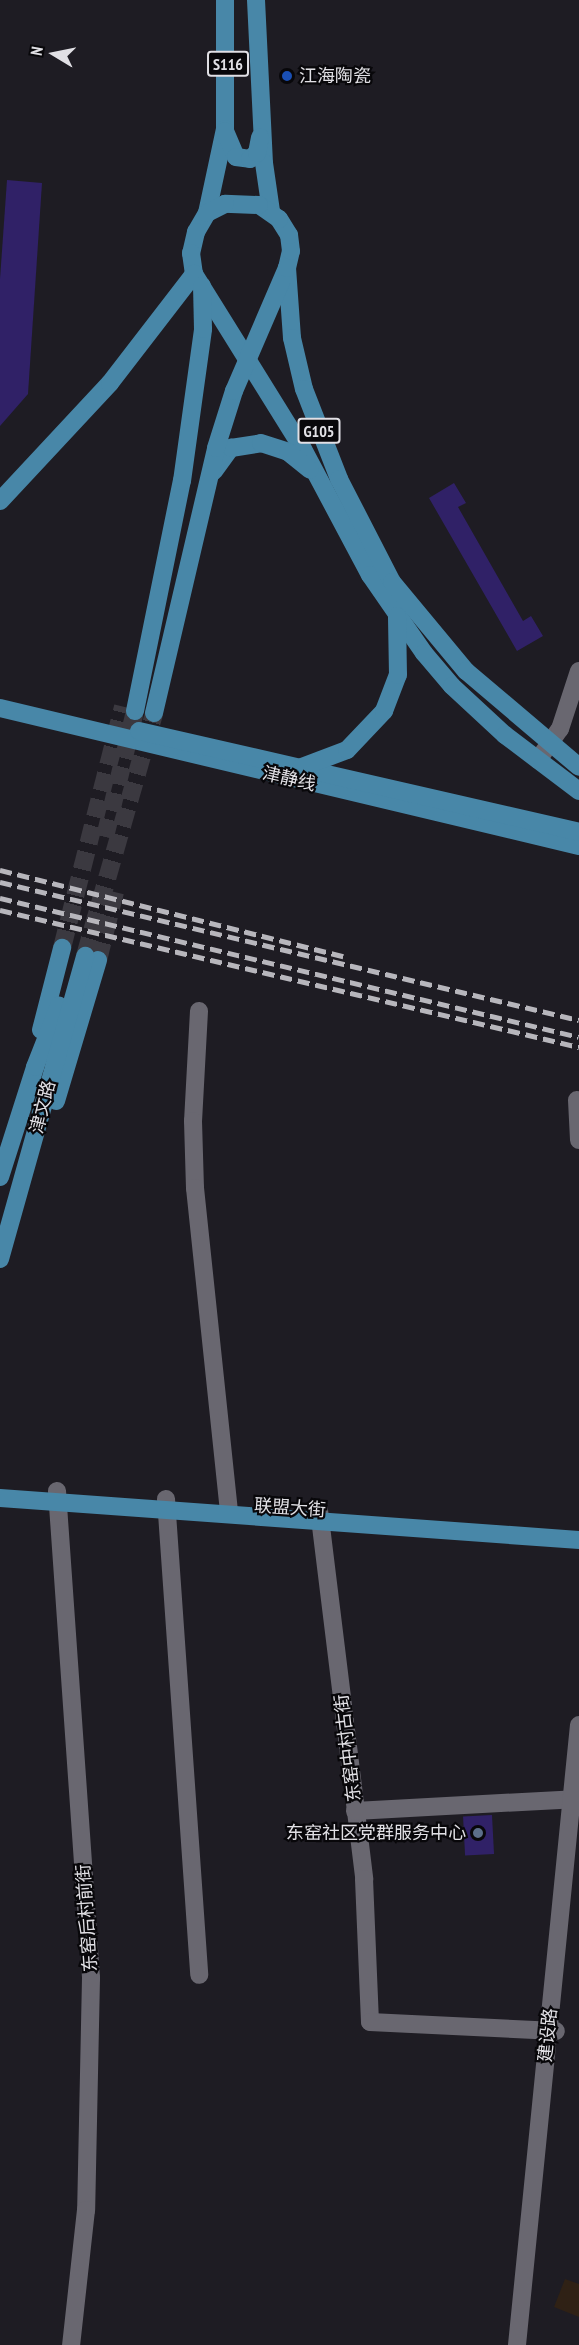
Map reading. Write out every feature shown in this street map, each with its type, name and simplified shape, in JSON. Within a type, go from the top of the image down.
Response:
[{"type":"main road","name":"S116","points":[[207,213],[225,129],[225,0]]},
{"type":"main road","name":"S116","points":[[256,0],[261,128],[271,211]]},
{"type":"main road","points":[[225,129],[236,157],[249,159],[257,153],[261,128]]},
{"type":"main road","points":[[129,709],[183,471],[203,329],[198,280],[190,253],[196,232],[207,213],[225,204],[243,201],[271,211],[289,235],[287,268],[234,391],[205,488],[154,713]]},
{"type":"main road","name":"G105","points":[[287,268],[292,338],[304,389],[339,479],[392,582],[466,671],[551,746],[579,767]]},
{"type":"main road","points":[[198,280],[322,481],[337,516],[397,616],[452,686],[538,760],[579,791]]},
{"type":"main road","points":[[0,501],[110,383],[198,280]]},
{"type":"main road","points":[[205,488],[218,462],[231,448],[244,444],[261,443],[288,452],[322,481]]},
{"type":"main road","points":[[298,767],[317,764],[347,750],[384,711],[399,675],[397,616],[392,582]]},
{"type":"main road","name":"津静线","points":[[0,695],[82,724]]},
{"type":"main road","name":"津静线","points":[[0,708],[178,746],[579,846]]},
{"type":"main road","name":"津静线","points":[[178,746],[298,767],[579,832]]},
{"type":"main road","name":"津文路","points":[[0,1177],[35,1067],[80,954],[51,1118],[30,1160],[0,1259]]},
{"type":"main road","points":[[0,1488],[57,1496],[320,1514],[579,1540]]},
{"type":"main road","points":[[0,1498],[57,1496]]},
{"type":"main road","name":"联盟大街","points":[[320,1514],[579,1530]]},
{"type":"street","points":[[538,760],[551,746],[569,707],[579,671]]},
{"type":"street","points":[[199,1011],[193,1121],[195,1188],[228,1508]]},
{"type":"street","points":[[577,1100],[579,1140]]},
{"type":"street","name":"东窑后村前街","points":[[57,1496],[91,1978],[86,2210],[71,2345]]},
{"type":"street","points":[[166,1504],[199,1975]]},
{"type":"street","name":"东窑中村古街","points":[[320,1514],[364,1878],[370,2022],[552,2030]]},
{"type":"street","name":"建设路","points":[[517,2345],[577,1803],[579,1725]]},
{"type":"street","points":[[355,1811],[577,1803]]},
{"type":"street","name":"建设路","points":[[525,2345],[552,2030]]},
{"type":"shaded area","points":[[565,2279],[579,2284],[579,2317],[554,2307]]},
{"type":"building","points":[[7,180],[42,183],[28,394],[0,426],[0,279]]},
{"type":"building","points":[[454,483],[466,503],[458,507],[523,621],[531,616],[543,636],[517,651],[429,498]]},
{"type":"building","name":"东窑社区党群服务中心","points":[[492,1815],[494,1854],[465,1855],[463,1817]]},
{"type":"tunnel","points":[[62,948],[123,707]]},
{"type":"tunnel","points":[[105,837],[135,711]]},
{"type":"tunnel","points":[[85,956],[154,713]]},
{"type":"tunnel","points":[[98,960],[115,892]]},
{"type":"railway","points":[[0,870],[343,956]]},
{"type":"railway","points":[[0,882],[579,1020]]},
{"type":"railway","points":[[0,898],[579,1037]]},
{"type":"railway","points":[[0,910],[579,1047]]},
{"type":"place","name":"江海陶瓷","points":[[287,76]]},
{"type":"place","name":"东窑社区党群服务中心","points":[[478,1833]]}]
